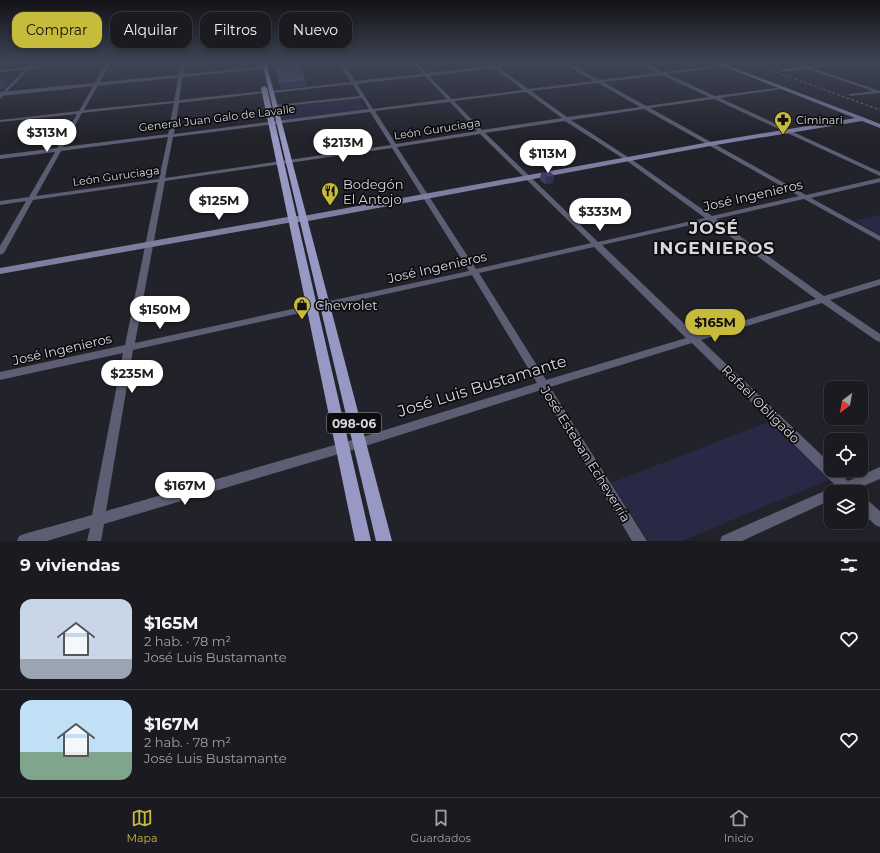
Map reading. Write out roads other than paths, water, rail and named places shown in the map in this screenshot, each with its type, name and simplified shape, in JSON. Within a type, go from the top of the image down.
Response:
[{"type":"main road","name":"098-06","points":[[265,87],[275,121],[318,306],[359,443],[384,541]]},
{"type":"main road","name":"098-06","points":[[270,87],[275,106],[275,121]]},
{"type":"main road","points":[[782,88],[880,125]]},
{"type":"main road","points":[[0,271],[529,178],[710,144],[863,119]]},
{"type":"main road","name":"098-06","points":[[318,306],[340,448],[363,541]]},
{"type":"street","points":[[0,98],[2,94],[72,87]]},
{"type":"street","points":[[0,253],[94,87]]},
{"type":"street","points":[[94,541],[129,347],[180,87]]},
{"type":"street","points":[[0,122],[315,87]]},
{"type":"street","name":"José Esteban Echeverría","points":[[356,87],[474,272],[640,541]]},
{"type":"street","name":"Rafael Obligado","points":[[439,87],[482,133],[694,338],[839,485]]},
{"type":"street","points":[[523,87],[566,119],[629,160],[880,339]]},
{"type":"street","name":"General Juan Galo de Lavalle","points":[[0,157],[171,134],[558,87]]},
{"type":"street","points":[[608,87],[880,239]]},
{"type":"street","points":[[692,87],[880,174]]},
{"type":"street","points":[[868,87],[880,91]]},
{"type":"street","name":"León Guruciaga","points":[[0,203],[782,88]]},
{"type":"street","points":[[851,95],[880,91]]},
{"type":"street","points":[[275,106],[362,97]]},
{"type":"street","name":"José Ingenieros","points":[[0,376],[474,272],[595,243],[880,180]]},
{"type":"street","name":"José Luis Bustamante","points":[[24,541],[359,443],[694,338],[880,282]]},
{"type":"street","points":[[855,485],[880,473]]},
{"type":"street","points":[[727,541],[824,497]]},
{"type":"street","points":[[868,509],[880,520]]},
{"type":"railway","points":[[817,87],[880,110]]},
{"type":"place","name":"Ciminari","points":[[783,135]]},
{"type":"place","name":"Bodegón El Antojo","points":[[330,206]]},
{"type":"place","name":"Chevrolet","points":[[302,320]]},
{"type":"district","name":"JOSÉ INGENIEROS","points":[[714,238]]}]
